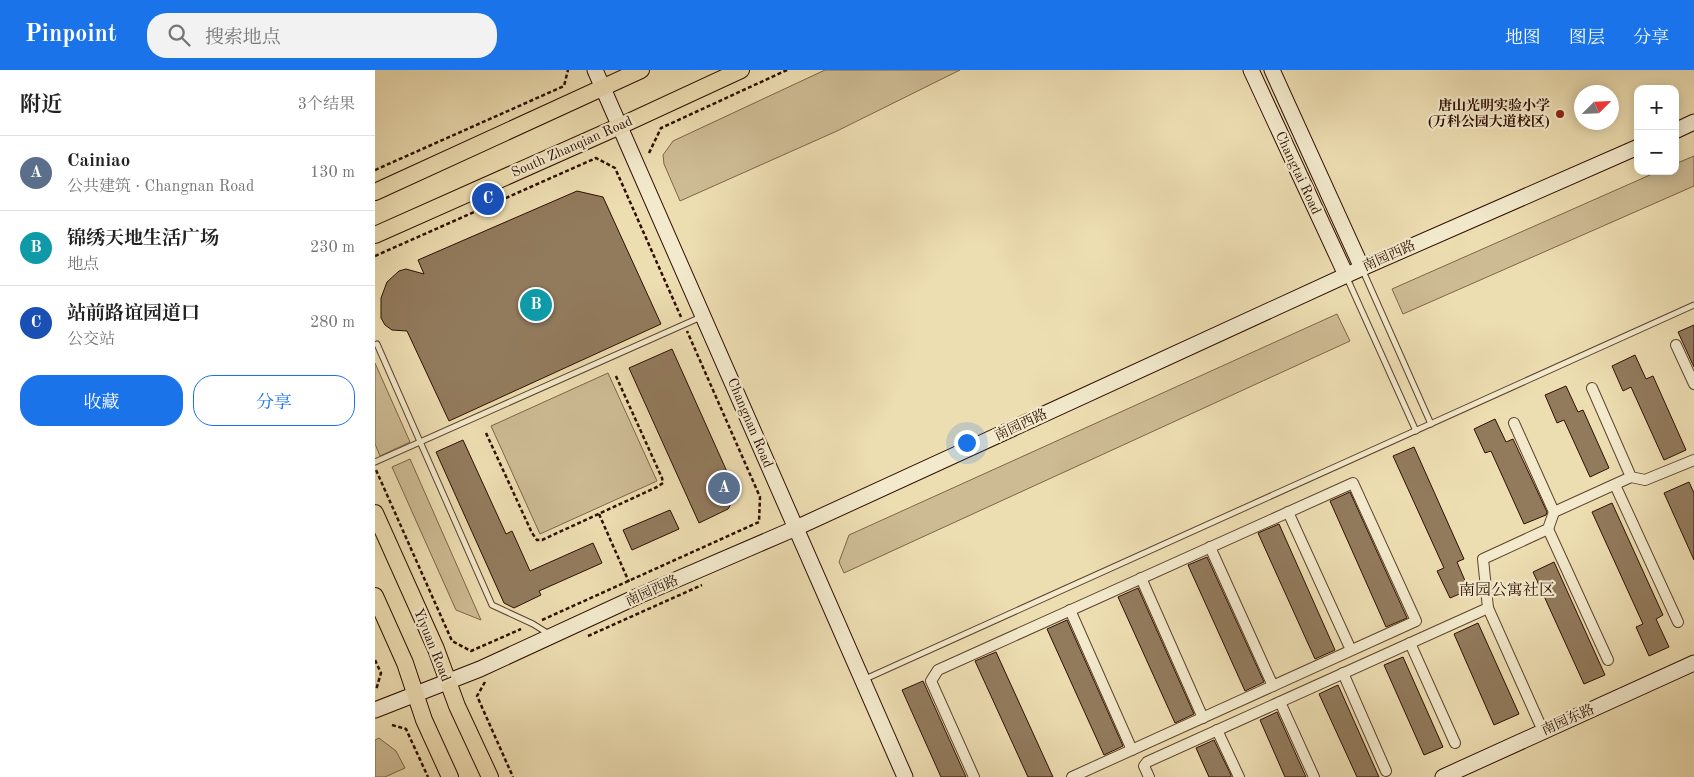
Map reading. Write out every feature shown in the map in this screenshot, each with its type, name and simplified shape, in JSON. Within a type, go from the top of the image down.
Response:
[{"type":"main road","points":[[375,192],[641,70]]},
{"type":"main road","name":"South Zhanqian Road","points":[[375,242],[382,232],[741,70]]},
{"type":"main road","name":"Yiyuan Road","points":[[375,514],[436,649],[447,682],[490,777]]},
{"type":"main road","points":[[375,596],[405,663],[424,720],[450,777]]},
{"type":"street","name":"Changnan Road","points":[[595,70],[905,777]]},
{"type":"street","name":"Changtai Road","points":[[1251,70],[1345,275]]},
{"type":"street","name":"Changtai Road","points":[[1272,70],[1362,268]]},
{"type":"street","points":[[1677,130],[1694,122]]},
{"type":"street","name":"南园西路","points":[[375,710],[447,682],[796,528],[1345,275],[1634,149]]},
{"type":"street","points":[[1676,345],[1694,384]]},
{"type":"street","points":[[1592,388],[1631,477]]},
{"type":"street","points":[[1514,423],[1554,512],[1548,529],[1608,660]]},
{"type":"street","points":[[1554,512],[1631,477],[1645,480],[1693,462]]},
{"type":"street","points":[[974,777],[931,681],[938,670],[1353,482],[1416,621],[1078,776]]},
{"type":"street","points":[[1615,485],[1678,622]]},
{"type":"street","points":[[1288,512],[1351,650]]},
{"type":"street","points":[[1543,731],[1489,608],[1483,559],[1548,529]]},
{"type":"street","points":[[1210,547],[1273,686]]},
{"type":"street","points":[[1141,578],[1203,718]]},
{"type":"street","points":[[1149,777],[1144,766],[1147,762],[1489,608]]},
{"type":"street","points":[[1070,610],[1132,750]]},
{"type":"street","points":[[1410,643],[1455,742]]},
{"type":"street","name":"南园东路","points":[[1443,777],[1694,663]]},
{"type":"street","points":[[1343,673],[1386,770]]},
{"type":"street","points":[[1280,702],[1314,777]]},
{"type":"street","points":[[1217,730],[1239,777]]},
{"type":"lane","points":[[1362,268],[1431,424]]},
{"type":"lane","points":[[1345,275],[1416,431]]},
{"type":"lane","points":[[863,680],[1694,305]]},
{"type":"lane","points":[[375,462],[704,316]]},
{"type":"lane","points":[[377,344],[492,605],[533,624],[552,636]]},
{"type":"path","points":[[375,170],[564,86],[568,70]]},
{"type":"path","points":[[649,154],[661,128],[787,70]]},
{"type":"path","points":[[375,256],[596,158],[615,168],[760,497],[759,522],[471,652],[452,642],[375,467]]},
{"type":"path","points":[[487,433],[532,533],[537,540],[542,540],[599,514],[663,483],[663,478],[615,374]]},
{"type":"path","points":[[599,514],[636,597]]},
{"type":"path","points":[[584,638],[702,585]]},
{"type":"path","points":[[375,660],[381,673],[377,690]]},
{"type":"path","points":[[485,682],[477,696],[513,777]]},
{"type":"path","points":[[393,725],[407,729],[428,777]]},
{"type":"shaded area","points":[[825,70],[960,70],[837,131],[680,201],[664,164],[663,155],[673,141]]},
{"type":"shaded area","points":[[1694,156],[1694,186],[1403,314],[1392,289],[1650,175],[1679,175],[1679,162]]},
{"type":"shaded area","points":[[1337,314],[1350,341],[844,573],[839,562],[849,535]]},
{"type":"shaded area","points":[[375,363],[410,442],[380,456],[375,444]]},
{"type":"shaded area","points":[[608,373],[657,481],[540,534],[491,426]]},
{"type":"shaded area","points":[[410,459],[481,620],[456,610],[392,467]]},
{"type":"shaded area","points":[[379,738],[396,751],[405,768],[385,777],[375,777],[375,740]]},
{"type":"building","points":[[577,191],[603,197],[661,324],[449,421],[407,331],[392,330],[385,325],[381,318],[381,298],[387,282],[399,271],[406,269],[424,274],[418,260]]},
{"type":"building","points":[[1694,325],[1694,367],[1678,332]]},
{"type":"building","points":[[672,349],[737,494],[728,509],[699,523],[629,368]]},
{"type":"building","points":[[1635,355],[1646,379],[1653,376],[1686,450],[1664,460],[1631,387],[1623,391],[1612,366]]},
{"type":"building","points":[[1566,386],[1578,412],[1583,410],[1609,468],[1590,477],[1564,420],[1557,423],[1545,395]]},
{"type":"building","points":[[1495,419],[1506,442],[1513,439],[1547,512],[1546,515],[1524,524],[1491,451],[1485,453],[1474,429]]},
{"type":"building","points":[[463,440],[506,534],[512,531],[530,571],[593,543],[602,563],[539,591],[541,595],[514,608],[504,603],[436,452]]},
{"type":"building","points":[[1414,447],[1464,559],[1457,562],[1469,590],[1450,598],[1437,571],[1444,568],[1393,456]]},
{"type":"building","points":[[1689,482],[1694,493],[1694,560],[1664,493]]},
{"type":"building","points":[[1350,492],[1407,618],[1386,627],[1330,501]]},
{"type":"building","points":[[1612,503],[1663,615],[1656,619],[1669,647],[1649,656],[1636,627],[1643,624],[1592,512]]},
{"type":"building","points":[[670,510],[679,529],[632,550],[623,530]]},
{"type":"building","points":[[1279,524],[1335,650],[1315,659],[1258,533]]},
{"type":"building","points":[[1207,557],[1264,682],[1245,691],[1188,565]]},
{"type":"building","points":[[1554,562],[1605,675],[1584,684],[1533,572]]},
{"type":"building","points":[[1138,588],[1194,714],[1175,723],[1118,597]]},
{"type":"building","points":[[1067,620],[1123,746],[1104,755],[1047,629]]},
{"type":"building","points":[[1478,623],[1519,714],[1494,725],[1454,634]]},
{"type":"building","points":[[996,652],[1053,777],[1028,777],[975,661]]},
{"type":"building","points":[[1403,657],[1443,747],[1424,755],[1384,665]]},
{"type":"building","points":[[923,681],[966,777],[941,777],[902,690]]},
{"type":"building","points":[[1338,685],[1379,777],[1357,777],[1319,694]]},
{"type":"building","points":[[1277,712],[1306,777],[1285,777],[1260,720]]},
{"type":"building","points":[[1214,740],[1231,777],[1209,777],[1196,748]]},
{"type":"place","name":"唐山光明实验小学 (万科公园大道校区)","points":[[1560,114]]},
{"type":"place","name":"站前路谊园道口","points":[[488,199]]},
{"type":"place","name":"锦绣天地生活广场","points":[[536,305]]},
{"type":"place","name":"Cainiao","points":[[724,488]]},
{"type":"district","name":"南园公寓社区","points":[[1507,591]]}]
